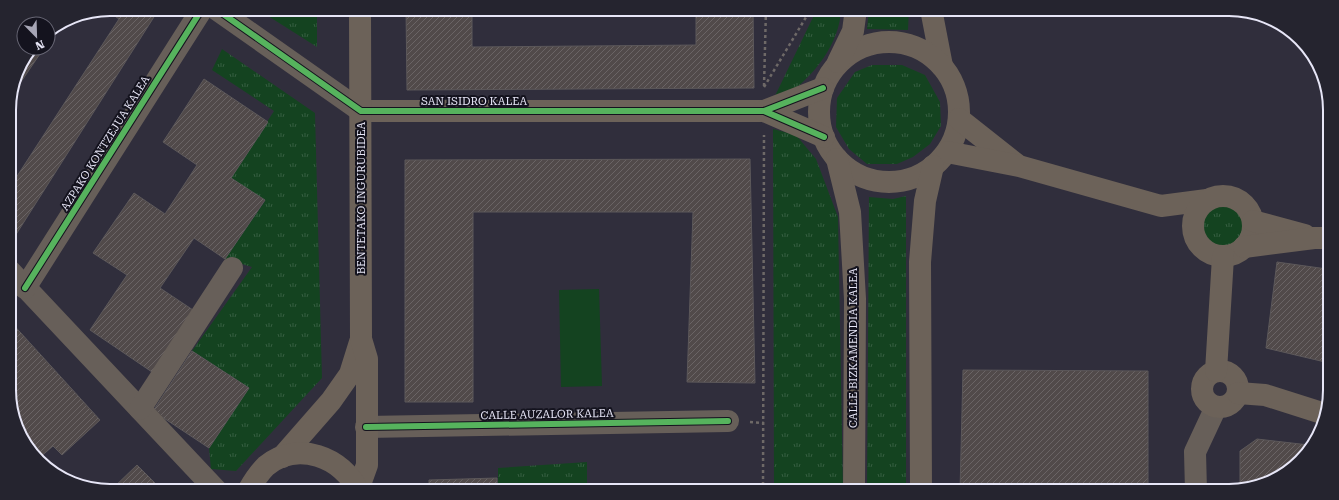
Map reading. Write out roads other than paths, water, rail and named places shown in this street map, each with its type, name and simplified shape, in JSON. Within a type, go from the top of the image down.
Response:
[{"type":"main road","name":"BENTETAKO INGURUBIDEA","points":[[360,16],[361,339],[367,359],[367,465],[360,484]]},
{"type":"main road","points":[[855,16],[853,31],[824,88],[819,104],[819,120],[824,137],[837,159],[854,172],[873,180],[894,182],[915,177],[940,159],[1019,166],[1161,206],[1207,200],[1216,196],[1226,196],[1236,198],[1244,204],[1250,212],[1253,221],[1253,231],[1250,240],[1244,247],[1231,255],[1223,256],[1207,252],[1161,206]]},
{"type":"main road","points":[[932,16],[942,66]]},
{"type":"main road","points":[[836,67],[854,51],[877,43],[901,43],[924,51],[942,66],[953,82],[958,100],[959,119],[955,136],[940,159],[925,200],[920,262],[922,484]]},
{"type":"main road","name":"SAN ISIDRO KALEA","points":[[361,111],[764,111],[824,88]]},
{"type":"main road","name":"SAN ISIDRO KALEA","points":[[764,111],[824,137]]},
{"type":"main road","points":[[959,119],[1019,166]]},
{"type":"main road","name":"CALLE BIZKAMENDIA KALEA","points":[[837,159],[850,212],[855,300],[854,484]]},
{"type":"main road","points":[[1196,240],[1192,227],[1195,214],[1200,206],[1207,200]]},
{"type":"main road","points":[[1253,221],[1320,238]]},
{"type":"main road","points":[[1244,247],[1320,238]]},
{"type":"main road","points":[[1216,371],[1223,256]]},
{"type":"main road","name":"BENTETAKO INGURUBIDEA","points":[[282,457],[331,401],[350,374],[361,339]]},
{"type":"main road","points":[[1216,371],[1228,373],[1233,376],[1238,388],[1238,394],[1227,406],[1216,407],[1206,401],[1201,391],[1204,380],[1216,371]]},
{"type":"main road","points":[[1238,394],[1265,395],[1320,413]]},
{"type":"main road","points":[[252,484],[255,477],[267,465],[282,457],[300,454],[318,455],[340,466],[349,474],[355,484]]},
{"type":"street","name":"AZPAKO KONTZEJUA KALEA","points":[[25,288],[198,16]]},
{"type":"street","points":[[226,16],[361,111]]},
{"type":"street","points":[[140,409],[232,268]]},
{"type":"street","points":[[16,278],[210,484]]},
{"type":"street","points":[[1196,484],[1196,452],[1216,407]]},
{"type":"street","name":"CALLE AUZALOR KALEA","points":[[366,427],[728,421]]}]
